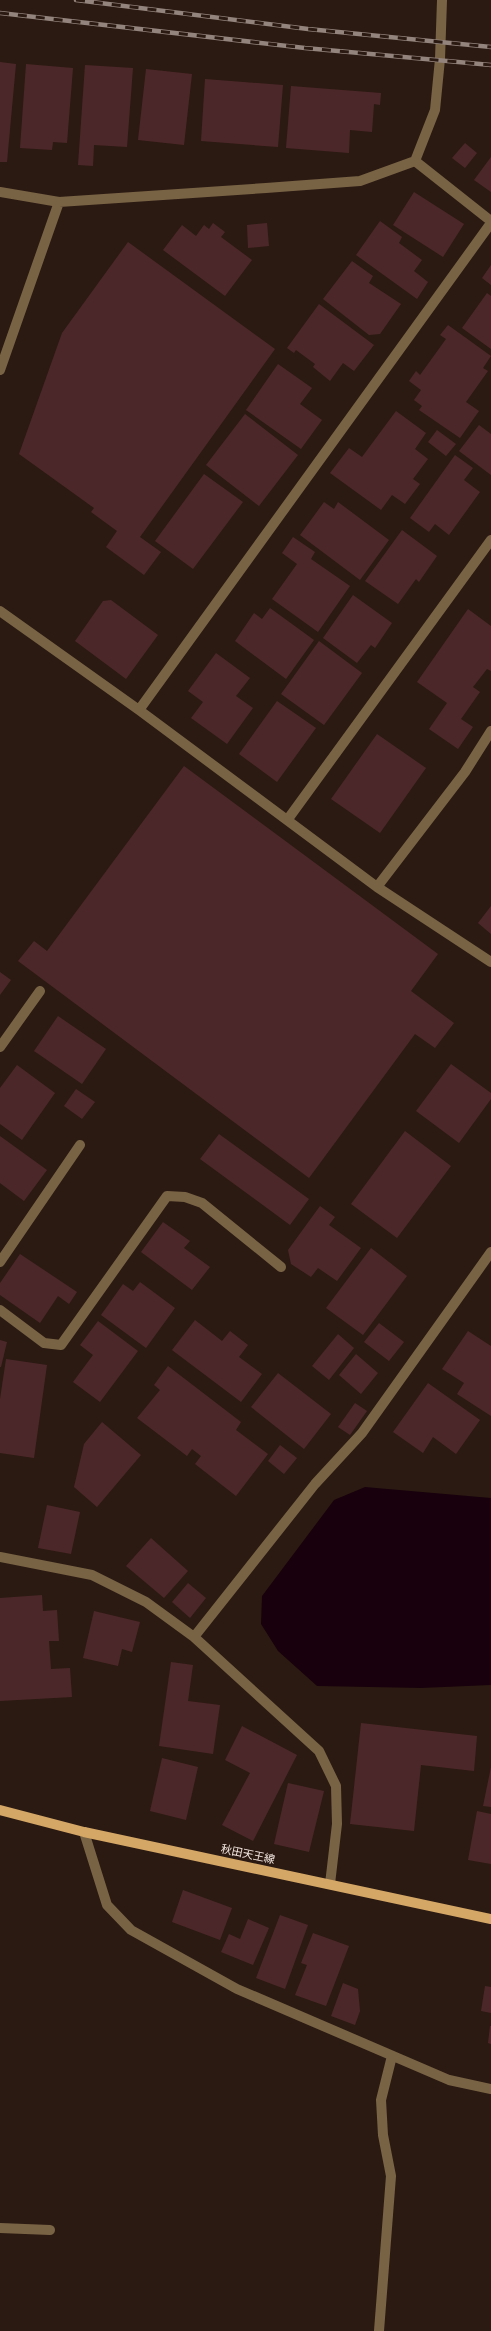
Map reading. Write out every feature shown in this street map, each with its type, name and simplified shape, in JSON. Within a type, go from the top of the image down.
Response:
[{"type":"main road","name":"秋田天王線","points":[[0,1810],[84,1832],[491,1920]]},
{"type":"street","points":[[0,192],[59,202],[360,181],[415,161],[435,110],[440,59],[442,0]]},
{"type":"street","points":[[139,710],[491,222],[415,161]]},
{"type":"street","points":[[0,370],[59,202]]},
{"type":"street","points":[[288,819],[491,540]]},
{"type":"street","points":[[0,611],[288,819],[377,887],[491,962]]},
{"type":"street","points":[[377,887],[465,772],[491,731]]},
{"type":"street","points":[[0,1047],[40,991]]},
{"type":"street","points":[[0,1262],[80,1145]]},
{"type":"street","points":[[0,1310],[44,1343],[61,1345],[167,1196],[185,1197],[202,1203],[281,1267]]},
{"type":"street","points":[[194,1636],[315,1484],[362,1433],[491,1252]]},
{"type":"street","points":[[0,1557],[92,1576],[146,1602],[194,1636],[319,1751],[336,1786],[337,1824],[330,1884]]},
{"type":"street","points":[[84,1832],[108,1905],[131,1930],[237,1988],[449,2080],[491,2089]]},
{"type":"street","points":[[379,2331],[391,2176],[383,2135],[381,2100],[392,2056]]},
{"type":"street","points":[[0,2228],[50,2230]]},
{"type":"shaded area","points":[[365,1487],[491,1498],[491,1685],[421,1688],[317,1686],[278,1651],[261,1624],[262,1596],[334,1500]]},
{"type":"building","points":[[0,62],[16,64],[7,162],[0,162]]},
{"type":"building","points":[[26,64],[73,68],[67,143],[53,142],[52,150],[20,148]]},
{"type":"building","points":[[85,65],[133,68],[127,147],[94,145],[93,166],[78,165]]},
{"type":"building","points":[[146,69],[192,74],[184,145],[138,140]]},
{"type":"building","points":[[205,79],[283,85],[278,147],[201,141]]},
{"type":"building","points":[[291,86],[381,93],[380,105],[374,104],[372,132],[350,130],[349,153],[286,148]]},
{"type":"building","points":[[465,143],[477,153],[465,168],[452,158]]},
{"type":"building","points":[[491,157],[491,192],[474,180]]},
{"type":"building","points":[[414,192],[464,224],[443,257],[393,225]]},
{"type":"building","points":[[380,221],[402,237],[399,243],[422,260],[414,271],[428,282],[417,299],[356,255]]},
{"type":"building","points":[[213,223],[225,232],[221,237],[252,260],[225,296],[163,250],[182,225],[196,236],[204,225],[209,229]]},
{"type":"building","points":[[267,223],[269,246],[248,248],[247,225]]},
{"type":"building","points":[[128,242],[275,349],[140,537],[161,552],[144,575],[106,547],[117,531],[91,512],[94,508],[19,454],[62,333]]},
{"type":"building","points":[[352,261],[373,276],[369,283],[401,304],[380,334],[369,335],[323,299]]},
{"type":"building","points":[[491,265],[491,285],[482,278]]},
{"type":"building","points":[[487,293],[491,296],[491,349],[462,328]]},
{"type":"building","points":[[319,304],[374,345],[354,371],[343,363],[330,381],[313,367],[315,364],[296,350],[294,353],[287,348]]},
{"type":"building","points":[[448,325],[491,356],[483,368],[488,371],[466,402],[479,411],[460,438],[419,410],[422,406],[414,400],[421,390],[409,381],[416,371],[420,375],[446,339],[440,335]]},
{"type":"building","points":[[278,364],[312,388],[300,404],[322,420],[301,449],[246,410]]},
{"type":"building","points":[[396,411],[426,433],[415,449],[428,459],[413,479],[420,484],[405,504],[392,495],[381,510],[330,473],[349,448],[362,457]]},
{"type":"building","points":[[245,414],[298,455],[259,506],[206,465]]},
{"type":"building","points":[[479,425],[491,434],[491,475],[459,451]]},
{"type":"building","points":[[437,430],[456,444],[446,456],[428,442]]},
{"type":"building","points":[[455,455],[473,468],[464,480],[480,492],[449,535],[435,524],[429,532],[410,518]]},
{"type":"building","points":[[204,474],[243,502],[193,569],[155,541]]},
{"type":"building","points":[[324,502],[334,509],[338,502],[389,540],[360,580],[300,535]]},
{"type":"building","points":[[402,530],[437,556],[419,582],[416,579],[398,604],[365,581]]},
{"type":"building","points":[[293,537],[315,552],[311,559],[350,586],[318,632],[272,599],[297,564],[282,553]]},
{"type":"building","points":[[353,595],[392,623],[375,648],[371,645],[357,663],[323,638]]},
{"type":"building","points":[[111,600],[158,635],[126,679],[75,641],[103,601]]},
{"type":"building","points":[[270,608],[314,640],[286,679],[235,641],[254,613],[262,619]]},
{"type":"building","points":[[468,609],[491,626],[491,671],[487,669],[473,687],[480,692],[461,719],[473,727],[458,749],[429,729],[447,703],[417,682]]},
{"type":"building","points":[[319,641],[362,673],[324,725],[281,694]]},
{"type":"building","points":[[216,653],[250,678],[236,696],[253,708],[227,744],[191,718],[203,702],[188,691]]},
{"type":"building","points":[[277,701],[316,728],[277,782],[239,754]]},
{"type":"building","points":[[377,734],[426,768],[380,833],[331,799]]},
{"type":"building","points":[[184,766],[438,954],[411,991],[454,1023],[435,1048],[415,1034],[309,1178],[18,961],[34,941],[47,951]]},
{"type":"building","points":[[491,906],[491,934],[478,923]]},
{"type":"building","points":[[0,972],[11,980],[0,995]]},
{"type":"building","points":[[58,1016],[106,1049],[82,1084],[34,1051]]},
{"type":"building","points":[[451,1064],[491,1093],[491,1099],[459,1143],[416,1111]]},
{"type":"building","points":[[17,1065],[55,1093],[22,1140],[0,1124],[0,1088]]},
{"type":"building","points":[[76,1089],[95,1102],[82,1119],[64,1106]]},
{"type":"building","points":[[405,1131],[451,1166],[397,1238],[351,1204]]},
{"type":"building","points":[[219,1134],[309,1199],[290,1225],[200,1159]]},
{"type":"building","points":[[0,1136],[47,1170],[24,1201],[0,1183]]},
{"type":"building","points":[[320,1206],[335,1217],[329,1225],[361,1248],[337,1281],[318,1268],[311,1277],[291,1264],[288,1250]]},
{"type":"building","points":[[163,1222],[190,1241],[184,1248],[210,1267],[192,1290],[141,1252]]},
{"type":"building","points":[[371,1248],[407,1276],[363,1335],[326,1308]]},
{"type":"building","points":[[20,1254],[77,1292],[69,1304],[58,1296],[40,1323],[0,1295],[0,1283]]},
{"type":"building","points":[[140,1282],[175,1308],[146,1348],[101,1315],[123,1284],[133,1291]]},
{"type":"building","points":[[195,1320],[222,1341],[230,1331],[248,1345],[239,1357],[262,1374],[241,1402],[172,1350]]},
{"type":"building","points":[[98,1321],[138,1351],[100,1402],[73,1382],[93,1355],[80,1345]]},
{"type":"building","points":[[379,1323],[404,1342],[389,1361],[364,1342]]},
{"type":"building","points":[[468,1331],[491,1346],[491,1416],[457,1394],[464,1383],[442,1369]]},
{"type":"building","points":[[338,1334],[354,1348],[329,1380],[312,1366]]},
{"type":"building","points":[[0,1340],[7,1342],[1,1367],[0,1367]]},
{"type":"building","points":[[356,1354],[378,1373],[361,1394],[339,1375]]},
{"type":"building","points":[[6,1359],[47,1365],[34,1458],[0,1453],[0,1399]]},
{"type":"building","points":[[168,1366],[241,1422],[236,1430],[268,1454],[236,1496],[195,1464],[201,1456],[192,1449],[187,1456],[137,1418],[160,1390],[154,1385]]},
{"type":"building","points":[[278,1373],[331,1414],[304,1449],[251,1407]]},
{"type":"building","points":[[428,1383],[480,1420],[456,1454],[433,1437],[423,1453],[393,1432]]},
{"type":"building","points":[[355,1403],[367,1411],[350,1435],[338,1427]]},
{"type":"building","points":[[102,1422],[141,1455],[97,1507],[74,1487],[84,1444]]},
{"type":"building","points":[[280,1445],[297,1458],[284,1474],[268,1461]]},
{"type":"building","points":[[47,1505],[80,1512],[71,1554],[38,1548]]},
{"type":"building","points":[[151,1538],[188,1571],[164,1598],[126,1566]]},
{"type":"building","points":[[188,1583],[206,1598],[190,1618],[172,1602]]},
{"type":"building","points":[[42,1595],[43,1611],[57,1610],[59,1641],[49,1641],[51,1669],[70,1668],[72,1697],[0,1701],[0,1598]]},
{"type":"building","points":[[94,1611],[140,1622],[132,1652],[122,1649],[118,1666],[83,1658]]},
{"type":"building","points":[[171,1662],[193,1665],[188,1701],[220,1705],[213,1754],[159,1746]]},
{"type":"building","points":[[361,1723],[477,1736],[474,1771],[421,1765],[414,1831],[350,1824]]},
{"type":"building","points":[[242,1726],[297,1755],[253,1841],[222,1825],[250,1773],[225,1760]]},
{"type":"building","points":[[162,1758],[198,1767],[186,1820],[150,1811]]},
{"type":"building","points":[[491,1767],[491,1807],[483,1806]]},
{"type":"building","points":[[288,1783],[324,1791],[309,1852],[274,1844]]},
{"type":"building","points":[[477,1811],[491,1814],[491,1864],[468,1860]]},
{"type":"building","points":[[183,1890],[232,1908],[220,1940],[172,1922]]},
{"type":"building","points":[[280,1915],[308,1925],[285,1989],[256,1978]]},
{"type":"building","points":[[248,1919],[269,1928],[253,1965],[221,1952],[229,1934],[240,1939]]},
{"type":"building","points":[[313,1933],[349,1946],[326,2006],[295,1995],[307,1965],[301,1963]]},
{"type":"building","points":[[343,1983],[358,1989],[360,2011],[355,2025],[331,2016]]},
{"type":"building","points":[[485,1986],[491,1987],[491,2013],[481,2011]]},
{"type":"building","points":[[491,2026],[491,2044],[488,2043]]},
{"type":"railway","points":[[76,0],[308,29],[491,47]]},
{"type":"railway","points":[[0,13],[305,48],[491,65]]}]
